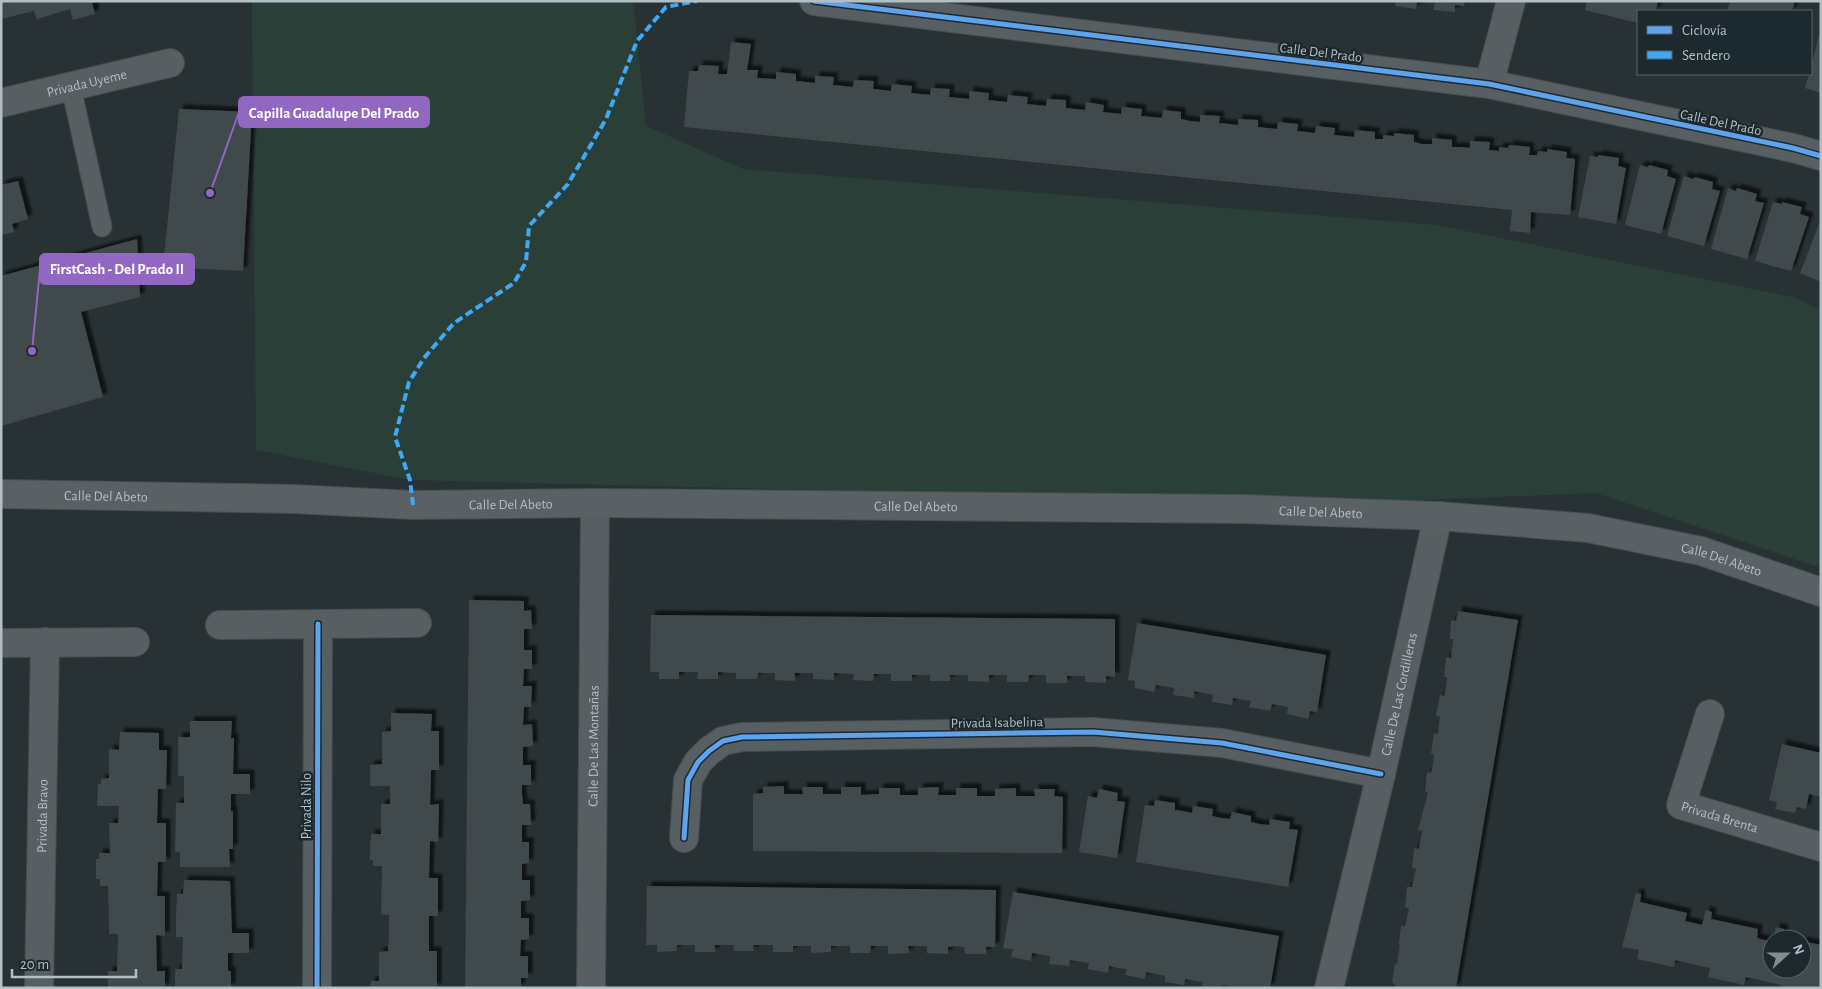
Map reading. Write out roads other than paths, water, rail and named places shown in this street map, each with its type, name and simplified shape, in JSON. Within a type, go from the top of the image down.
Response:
[{"type":"main road","name":"Calle Del Abeto","points":[[1,494],[294,499],[414,505],[595,503],[1245,509],[1438,516],[1588,528],[1701,551],[1821,592]]},
{"type":"street","name":"Calle Del Prado","points":[[814,1],[1489,84],[1793,148],[1821,156]]},
{"type":"street","points":[[1489,84],[1510,1]]},
{"type":"street","name":"Privada Uyeme","points":[[1,103],[170,63]]},
{"type":"street","name":"Calle De Las Montañas","points":[[591,988],[595,503]]},
{"type":"street","name":"Calle De Las Cordilleras","points":[[1329,988],[1381,774],[1438,516]]},
{"type":"street","points":[[220,625],[417,623]]},
{"type":"street","name":"Privada Nilo","points":[[318,624],[318,988]]},
{"type":"street","name":"Privada Bravo","points":[[39,988],[45,642]]},
{"type":"street","points":[[1,643],[135,642]]},
{"type":"street","name":"Privada Brenta","points":[[1710,714],[1681,805],[1821,847]]},
{"type":"street","name":"Privada Isabelina","points":[[684,838],[688,780],[698,762],[723,741],[742,737],[1093,732],[1222,743],[1381,774]]},
{"type":"lane","points":[[71,87],[102,227]]},
{"type":"place","name":"Capilla Guadalupe Del Prado","points":[[210,193]]},
{"type":"place","name":"FirstCash - Del Prado II","points":[[32,351]]}]
